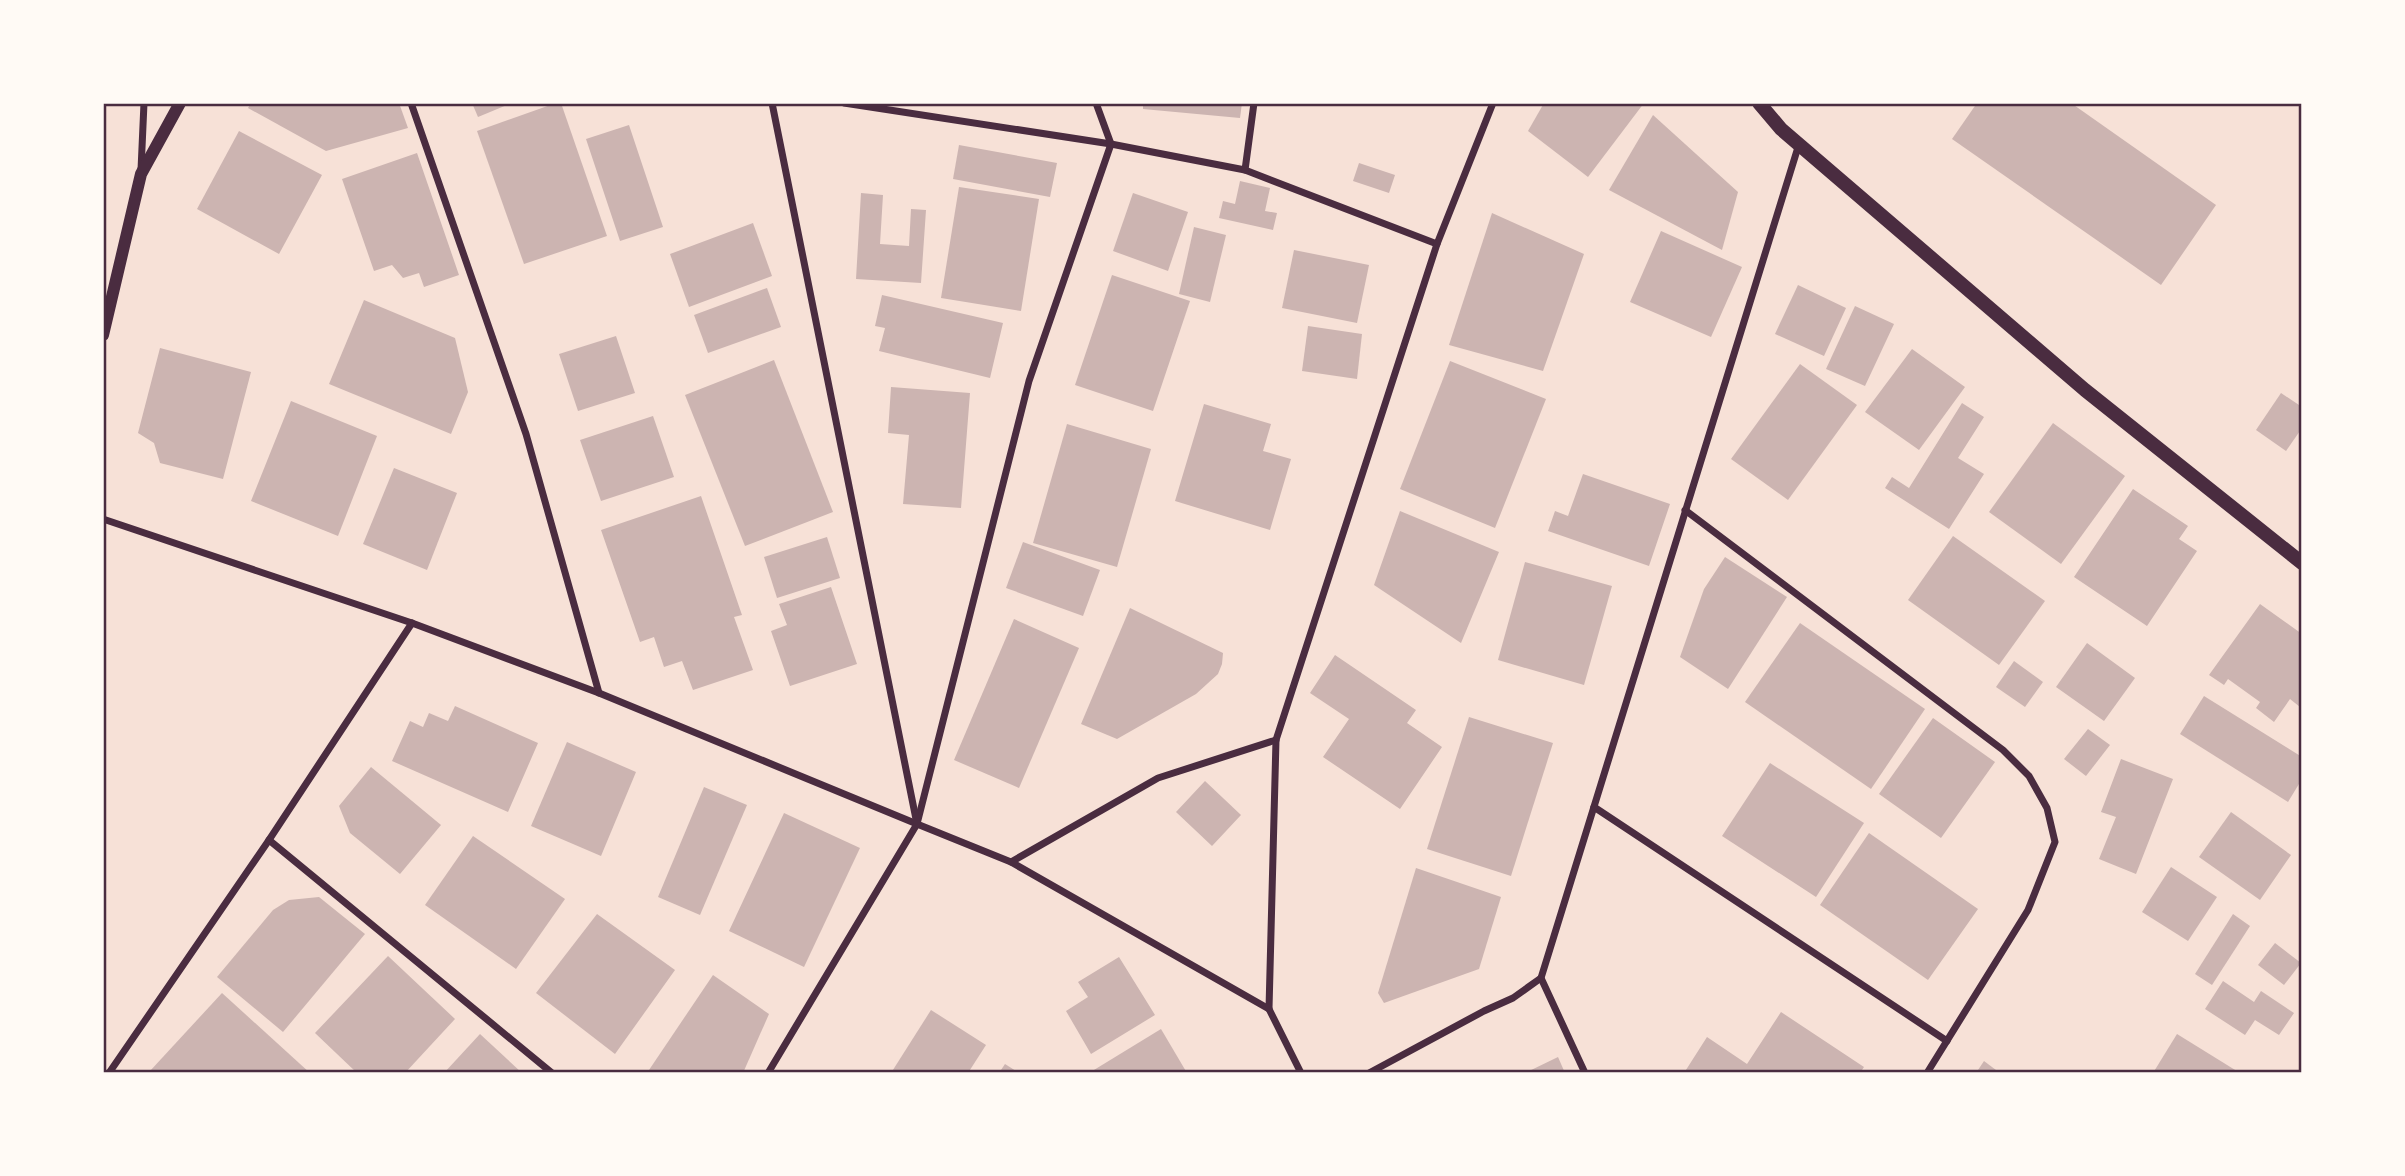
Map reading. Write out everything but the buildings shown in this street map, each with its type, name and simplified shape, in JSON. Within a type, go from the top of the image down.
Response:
[{"type":"main road","points":[[1759,103],[1781,129],[2085,390],[2302,563]]},
{"type":"street","points":[[103,335],[141,174],[144,103]]},
{"type":"street","points":[[141,174],[180,103]]},
{"type":"street","points":[[411,103],[526,435],[599,693]]},
{"type":"street","points":[[772,103],[916,824]]},
{"type":"street","points":[[844,103],[1111,144],[1245,170],[1437,244]]},
{"type":"street","points":[[768,1073],[916,824],[1029,381],[1111,144],[1096,103]]},
{"type":"street","points":[[1245,170],[1254,103]]},
{"type":"street","points":[[1301,1073],[1269,1009],[1276,740],[1437,244],[1493,103]]},
{"type":"street","points":[[1369,1073],[1513,998],[1541,978],[1799,144]]},
{"type":"street","points":[[1685,510],[2003,750],[2029,776],[2046,808],[2055,842],[2028,910],[1927,1073]]},
{"type":"street","points":[[103,519],[412,623],[599,693],[1012,862],[1269,1009]]},
{"type":"street","points":[[109,1073],[269,840],[412,623]]},
{"type":"street","points":[[1012,862],[1158,778],[1276,740]]},
{"type":"street","points":[[1594,807],[1947,1041]]},
{"type":"street","points":[[269,840],[552,1073]]},
{"type":"street","points":[[1541,978],[1585,1073]]}]
